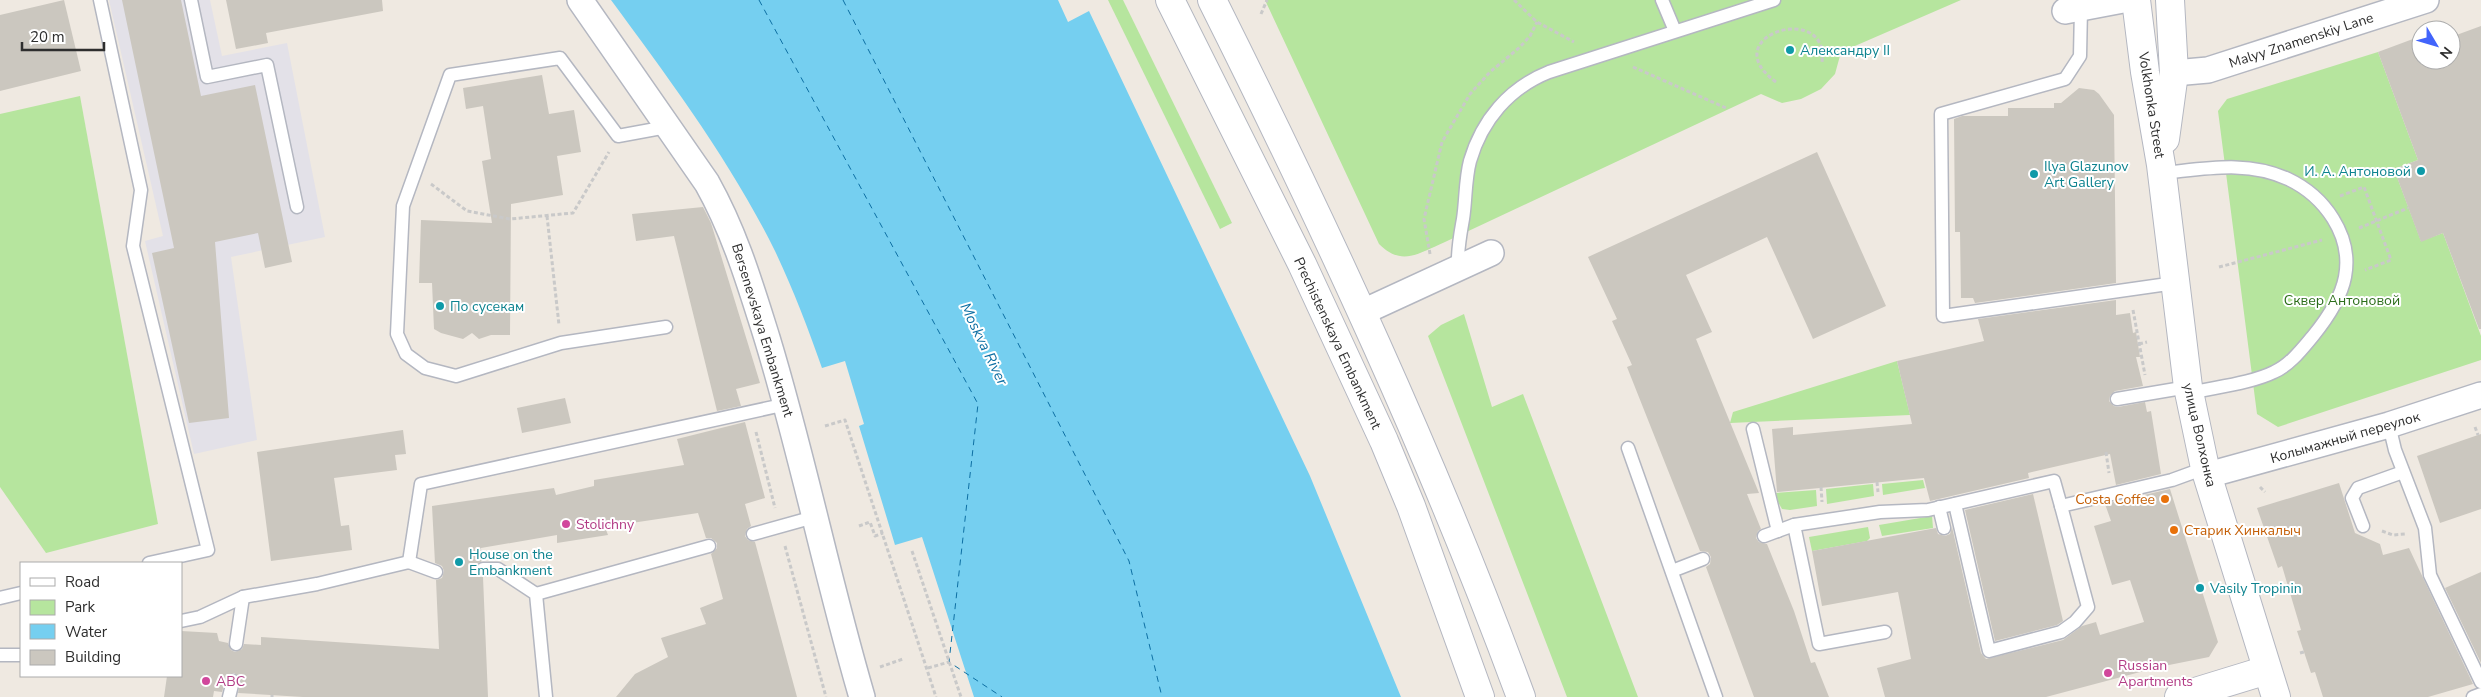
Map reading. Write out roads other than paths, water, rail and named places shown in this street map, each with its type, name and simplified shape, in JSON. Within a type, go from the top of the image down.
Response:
[{"type":"main road","name":"Prechistenskaya Embankment","points":[[1170,0],[1302,264],[1384,441],[1411,506],[1480,697]]},
{"type":"main road","points":[[1212,0],[1274,123],[1414,426],[1521,697]]},
{"type":"main road","name":"Volkhonka Street","points":[[2136,0],[2145,72],[2162,169]]},
{"type":"main road","name":"Volkhonka Street","points":[[2162,169],[2174,73],[2170,0]]},
{"type":"main road","name":"улица Волхонка","points":[[2162,169],[2189,390],[2206,471],[2276,697]]},
{"type":"main road","points":[[2178,697],[2267,670]]},
{"type":"street","name":"Bersenevskaya Embankment","points":[[580,0],[707,183],[725,214],[741,252],[787,404],[814,517],[862,697]]},
{"type":"street","points":[[2073,9],[2122,0]]},
{"type":"street","name":"Malyy Znamenskiy Lane","points":[[2174,73],[2208,70],[2426,0]]},
{"type":"street","points":[[1362,312],[1491,253]]},
{"type":"street","name":"Колымажный переулок","points":[[2206,471],[2389,425],[2481,395]]},
{"type":"lane","points":[[100,0],[141,190],[133,246],[208,550],[154,562]]},
{"type":"lane","points":[[191,0],[207,78],[267,65],[297,207]]},
{"type":"lane","points":[[1662,0],[1675,30]]},
{"type":"lane","points":[[1458,268],[1457,248],[1470,161],[1478,140],[1491,116],[1510,93],[1524,83],[1549,72],[1675,30],[1774,0]]},
{"type":"lane","points":[[2073,9],[2080,56],[2065,79],[1941,114],[1943,316],[2175,283]]},
{"type":"lane","points":[[666,123],[656,129],[618,136],[560,58],[450,75],[403,206],[397,334],[406,354],[425,368],[456,376],[561,343],[666,327]]},
{"type":"lane","points":[[2117,399],[2252,380],[2276,372],[2305,346],[2331,312],[2345,277],[2341,234],[2322,202],[2301,186],[2268,172],[2251,168],[2225,166],[2162,169]]},
{"type":"lane","points":[[409,562],[421,484],[787,404]]},
{"type":"lane","points":[[2389,425],[2403,472],[2425,528],[2430,575],[2481,682]]},
{"type":"lane","points":[[1753,429],[1778,531]]},
{"type":"lane","points":[[1628,448],[1716,697]]},
{"type":"lane","points":[[1955,504],[1990,651],[2061,632],[2075,622],[2088,607],[2050,468]]},
{"type":"lane","points":[[2061,506],[2206,471]]},
{"type":"lane","points":[[2364,526],[2352,498],[2358,488],[2403,472]]},
{"type":"lane","points":[[1764,536],[1794,525],[1939,507],[2054,481]]},
{"type":"lane","points":[[1939,507],[1944,528]]},
{"type":"lane","points":[[753,534],[814,517]]},
{"type":"lane","points":[[1794,525],[1819,644],[1885,632]]},
{"type":"lane","points":[[482,569],[498,569],[536,594],[709,546]]},
{"type":"lane","points":[[1672,571],[1703,559]]},
{"type":"lane","points":[[182,621],[200,617],[243,597],[317,584],[409,562],[436,572]]},
{"type":"lane","points":[[0,598],[20,593]]},
{"type":"lane","points":[[536,594],[546,697]]},
{"type":"lane","points":[[236,644],[243,597]]},
{"type":"lane","points":[[0,655],[20,655]]},
{"type":"lane","points":[[229,697],[233,681]]},
{"type":"lane","points":[[2473,697],[2481,694]]},
{"type":"water","name":"Moskva River","points":[[611,0],[1058,0],[1068,22],[1089,11],[1310,476],[1401,697],[974,697],[922,537],[895,545],[859,426],[864,424],[845,361],[822,368],[788,280],[758,218],[699,122]]},
{"type":"place","name":"Александру II","points":[[1790,50]]},
{"type":"place","name":"И. А. Антоновой","points":[[2421,171]]},
{"type":"place","name":"Ilya Glazunov Art Gallery","points":[[2034,174]]},
{"type":"place","name":"По сусекам","points":[[440,306]]},
{"type":"place","name":"Costa Coffee","points":[[2165,499]]},
{"type":"place","name":"Stolichny","points":[[566,524]]},
{"type":"place","name":"Старик Хинкалыч","points":[[2174,530]]},
{"type":"place","name":"House on the Embankment","points":[[459,562]]},
{"type":"place","name":"Vasily Tropinin","points":[[2200,588]]},
{"type":"place","name":"Russian Apartments","points":[[2108,673]]},
{"type":"place","name":"ABC","points":[[206,681]]},
{"type":"park label","name":"Сквер Антоновой","points":[[2342,300]]}]
